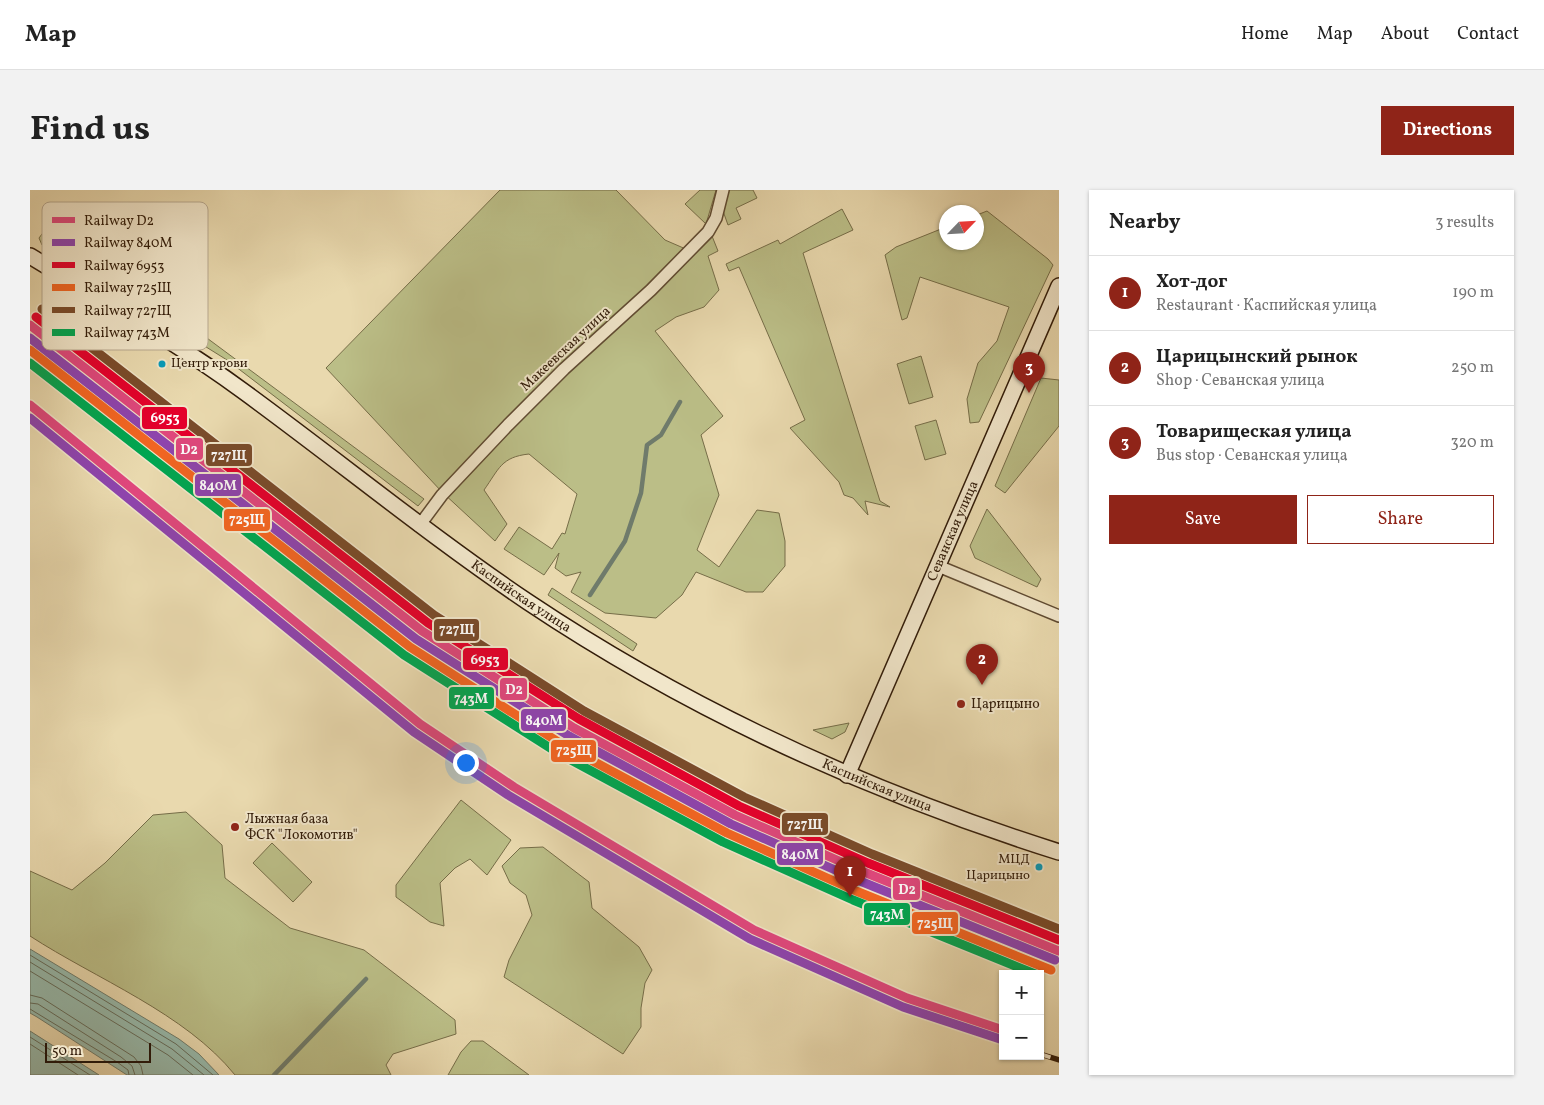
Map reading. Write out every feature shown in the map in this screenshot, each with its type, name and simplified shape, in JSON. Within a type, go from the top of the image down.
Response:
[{"type":"main road","name":"Каспийская улица","points":[[30,256],[42,263]]},
{"type":"main road","name":"Севанская улица","points":[[847,775],[1059,286]]},
{"type":"main road","name":"Каспийская улица","points":[[182,350],[242,390],[419,526],[529,603],[630,666],[726,717],[847,775],[962,820],[1059,852]]},
{"type":"street","name":"Макеевская улица","points":[[419,526],[442,494],[514,419],[651,290],[708,232],[716,218],[723,190]]},
{"type":"street","points":[[938,566],[1059,616]]},
{"type":"green space","points":[[500,190],[616,190],[665,240],[695,253],[712,236],[718,251],[708,256],[719,290],[704,307],[676,317],[655,331],[723,416],[701,435],[719,495],[697,550],[719,567],[757,510],[779,513],[785,541],[785,566],[763,592],[746,592],[696,572],[682,595],[656,618],[605,613],[571,592],[581,572],[566,576],[555,568],[559,553],[544,575],[504,549],[519,527],[552,549],[562,533],[565,534],[577,494],[529,454],[506,461],[497,470],[484,490],[507,524],[495,541],[442,492],[326,368]]},
{"type":"green space","points":[[700,190],[716,190],[706,224],[685,204]]},
{"type":"green space","points":[[728,190],[753,190],[757,198],[736,208],[741,219],[728,225],[723,211]]},
{"type":"green space","points":[[842,209],[853,230],[803,253],[880,501],[890,507],[865,501],[868,515],[853,498],[844,495],[839,482],[790,428],[805,420],[739,267],[729,271],[726,264],[778,240],[780,244]]},
{"type":"green space","points":[[987,211],[1053,265],[979,422],[970,423],[967,399],[978,363],[997,341],[1009,307],[920,277],[907,318],[902,320],[885,255],[896,247],[939,230],[939,250],[984,250],[984,212]]},
{"type":"green space","points":[[42,234],[42,245],[39,238]]},
{"type":"green space","points":[[208,339],[424,499],[418,506],[227,360],[208,348]]},
{"type":"green space","points":[[921,356],[933,397],[909,404],[897,364]]},
{"type":"green space","points":[[1041,378],[1059,380],[1059,426],[1005,493],[995,486]]},
{"type":"green space","points":[[936,420],[946,454],[925,460],[915,426]]},
{"type":"green space","points":[[987,509],[1041,579],[1037,587],[975,558],[970,546]]},
{"type":"green space","points":[[552,588],[637,644],[633,651],[548,595]]},
{"type":"green space","points":[[849,723],[845,732],[832,739],[813,730]]},
{"type":"green space","points":[[461,800],[511,840],[487,875],[470,859],[455,868],[440,883],[444,926],[430,922],[396,897],[396,885]]},
{"type":"green space","points":[[186,812],[222,845],[225,878],[290,928],[364,950],[455,1020],[456,1034],[393,1054],[386,1065],[391,1075],[235,1075],[215,1053],[166,1015],[30,936],[30,871],[72,890],[105,863],[153,815]]},
{"type":"green space","points":[[272,843],[312,882],[293,902],[253,863]]},
{"type":"green space","points":[[543,847],[589,882],[592,908],[639,947],[652,970],[645,983],[641,1008],[641,1027],[623,1054],[504,977],[509,960],[532,915],[526,895],[510,883],[502,866],[520,848]]},
{"type":"green space","points":[[471,1041],[483,1041],[529,1075],[448,1075],[461,1052]]},
{"type":"water","points":[[30,949],[179,1039],[199,1054],[219,1075],[127,1075],[30,1013]]},
{"type":"water","points":[[30,1031],[99,1075],[30,1075]]},
{"type":"waterway","points":[[590,595],[625,541],[641,493],[647,445],[661,435],[680,402]]},
{"type":"waterway","points":[[274,1075],[366,979]]},
{"type":"railway","points":[[30,420],[414,732],[508,797],[706,915],[905,1007],[999,1041]]},
{"type":"railway","points":[[1044,1055],[1059,1060]]},
{"type":"rail line","name":"6953","points":[[36,317],[42,322]]},
{"type":"rail line","name":"D2","points":[[30,325],[42,334]]},
{"type":"rail line","name":"840М","points":[[30,338],[42,347]]},
{"type":"rail line","name":"725Щ","points":[[30,350],[410,647],[563,745],[727,833],[856,891],[1051,970]]},
{"type":"rail line","name":"840М","points":[[45,350],[416,639],[569,736],[731,824],[860,881],[1055,960]]},
{"type":"rail line","name":"D2","points":[[62,350],[422,631],[574,728],[735,815],[864,872],[1059,951]]},
{"type":"rail line","name":"6953","points":[[78,350],[428,623],[579,719],[739,806],[868,863],[1059,940]]},
{"type":"rail line","name":"727Щ","points":[[95,350],[434,615],[584,711],[744,797],[872,854],[1059,929]]},
{"type":"rail line","name":"743М","points":[[30,363],[404,655],[558,753],[723,842],[853,900],[1025,970]]},
{"type":"rail line","name":"D2","points":[[30,405],[420,724],[514,787],[754,930],[907,998],[999,1029]]},
{"type":"rail line","name":"840М","points":[[30,418],[414,732],[508,795],[750,939],[903,1007],[999,1039]]},
{"type":"place","name":"Центр крови","points":[[162,364]]},
{"type":"place","name":"Товарищеская улица","points":[[1029,393]]},
{"type":"place","name":"Царицынский рынок","points":[[982,685]]},
{"type":"place","name":"Царицыно","points":[[961,704]]},
{"type":"place","name":"Лыжная база ФСК \"Локомотив\"","points":[[235,827]]},
{"type":"place","name":"МЦД Царицыно","points":[[1039,867]]},
{"type":"place","name":"Хот-дог","points":[[850,897]]}]
